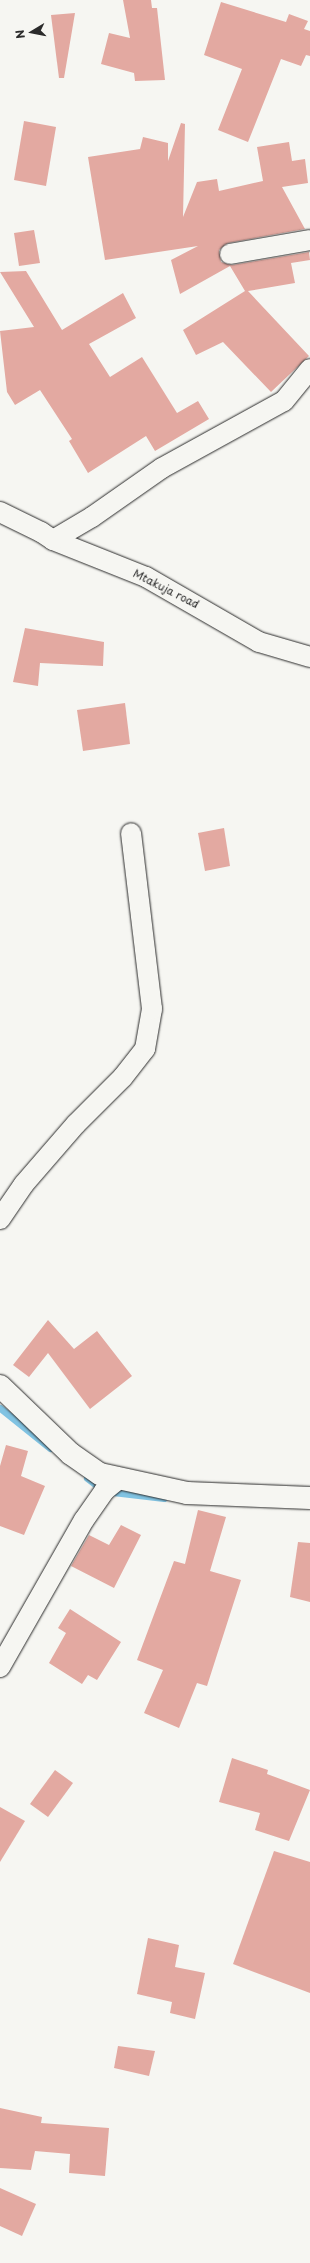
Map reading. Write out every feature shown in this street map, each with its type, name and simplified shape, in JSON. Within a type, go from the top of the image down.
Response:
[{"type":"street","points":[[230,254],[310,240]]},
{"type":"street","points":[[52,540],[92,517],[162,468],[284,401],[310,368]]},
{"type":"street","name":"Mtakuja road","points":[[0,512],[41,532],[52,540],[146,577],[259,642],[310,657]]},
{"type":"street","points":[[0,1219],[24,1184],[76,1124],[123,1077],[145,1049],[152,1009],[131,833]]},
{"type":"street","points":[[0,1386],[71,1454],[100,1474],[187,1493],[310,1498]]},
{"type":"street","points":[[0,1667],[84,1520],[104,1491],[119,1479]]},
{"type":"building","points":[[123,0],[151,0],[152,8],[157,8],[165,80],[135,81],[134,73],[101,64],[109,33],[130,38]]},
{"type":"building","points":[[221,2],[286,22],[289,14],[308,21],[304,29],[310,31],[310,56],[306,55],[301,66],[281,59],[248,142],[218,130],[242,69],[204,55]]},
{"type":"building","points":[[75,13],[64,78],[59,78],[51,15]]},
{"type":"building","points":[[24,121],[56,127],[46,186],[14,180]]},
{"type":"building","points":[[181,123],[185,124],[183,217],[197,182],[217,179],[219,191],[263,181],[257,147],[289,142],[292,161],[305,159],[308,183],[282,187],[305,229],[228,243],[219,250],[221,262],[232,265],[309,252],[310,260],[291,263],[295,283],[248,291],[309,356],[271,392],[223,342],[196,355],[183,330],[245,291],[230,266],[180,294],[171,260],[198,246],[105,260],[88,157],[140,149],[143,137],[168,143],[168,161]]},
{"type":"building","points":[[34,230],[40,263],[19,266],[14,233]]},
{"type":"building","points":[[26,271],[62,330],[123,293],[136,318],[89,344],[110,377],[142,357],[177,413],[198,401],[209,419],[155,451],[146,436],[88,473],[69,441],[72,439],[40,390],[15,405],[7,392],[0,331],[34,327],[0,272]]},
{"type":"building","points":[[25,628],[104,642],[103,666],[40,663],[38,686],[13,682]]},
{"type":"building","points":[[125,703],[130,744],[83,751],[77,710]]},
{"type":"building","points":[[224,828],[230,866],[205,871],[198,833]]},
{"type":"building","points":[[48,1320],[74,1349],[97,1331],[132,1376],[90,1409],[48,1353],[29,1377],[13,1365]]},
{"type":"building","points":[[6,1445],[28,1451],[21,1476],[45,1486],[24,1535],[0,1526],[0,1466]]},
{"type":"building","points":[[198,1510],[226,1517],[210,1571],[241,1580],[207,1686],[197,1683],[179,1728],[144,1713],[163,1670],[137,1660],[174,1561],[185,1564]]},
{"type":"building","points":[[121,1525],[141,1535],[114,1588],[71,1566],[89,1535],[109,1545]]},
{"type":"building","points":[[298,1542],[310,1543],[310,1602],[290,1597]]},
{"type":"building","points":[[70,1609],[121,1642],[97,1680],[88,1675],[82,1684],[49,1663],[66,1633],[58,1628]]},
{"type":"building","points":[[232,1758],[268,1770],[267,1774],[310,1790],[289,1841],[255,1830],[260,1813],[219,1802]]},
{"type":"building","points":[[55,1770],[73,1783],[48,1817],[30,1804]]},
{"type":"building","points":[[0,1807],[25,1821],[0,1862]]},
{"type":"building","points":[[274,1851],[310,1862],[310,1993],[233,1964]]},
{"type":"building","points":[[148,1938],[179,1945],[175,1967],[205,1973],[195,2019],[170,2013],[172,2002],[137,1994]]},
{"type":"building","points":[[118,2046],[155,2051],[149,2076],[114,2068]]},
{"type":"building","points":[[0,2108],[42,2117],[41,2123],[109,2128],[105,2176],[69,2173],[70,2154],[35,2151],[31,2170],[0,2168]]},
{"type":"building","points":[[0,2188],[36,2204],[22,2236],[0,2226]]},
{"type":"waterway","points":[[0,1408],[50,1448]]},
{"type":"waterway","points":[[87,1478],[104,1491],[164,1498]]}]
